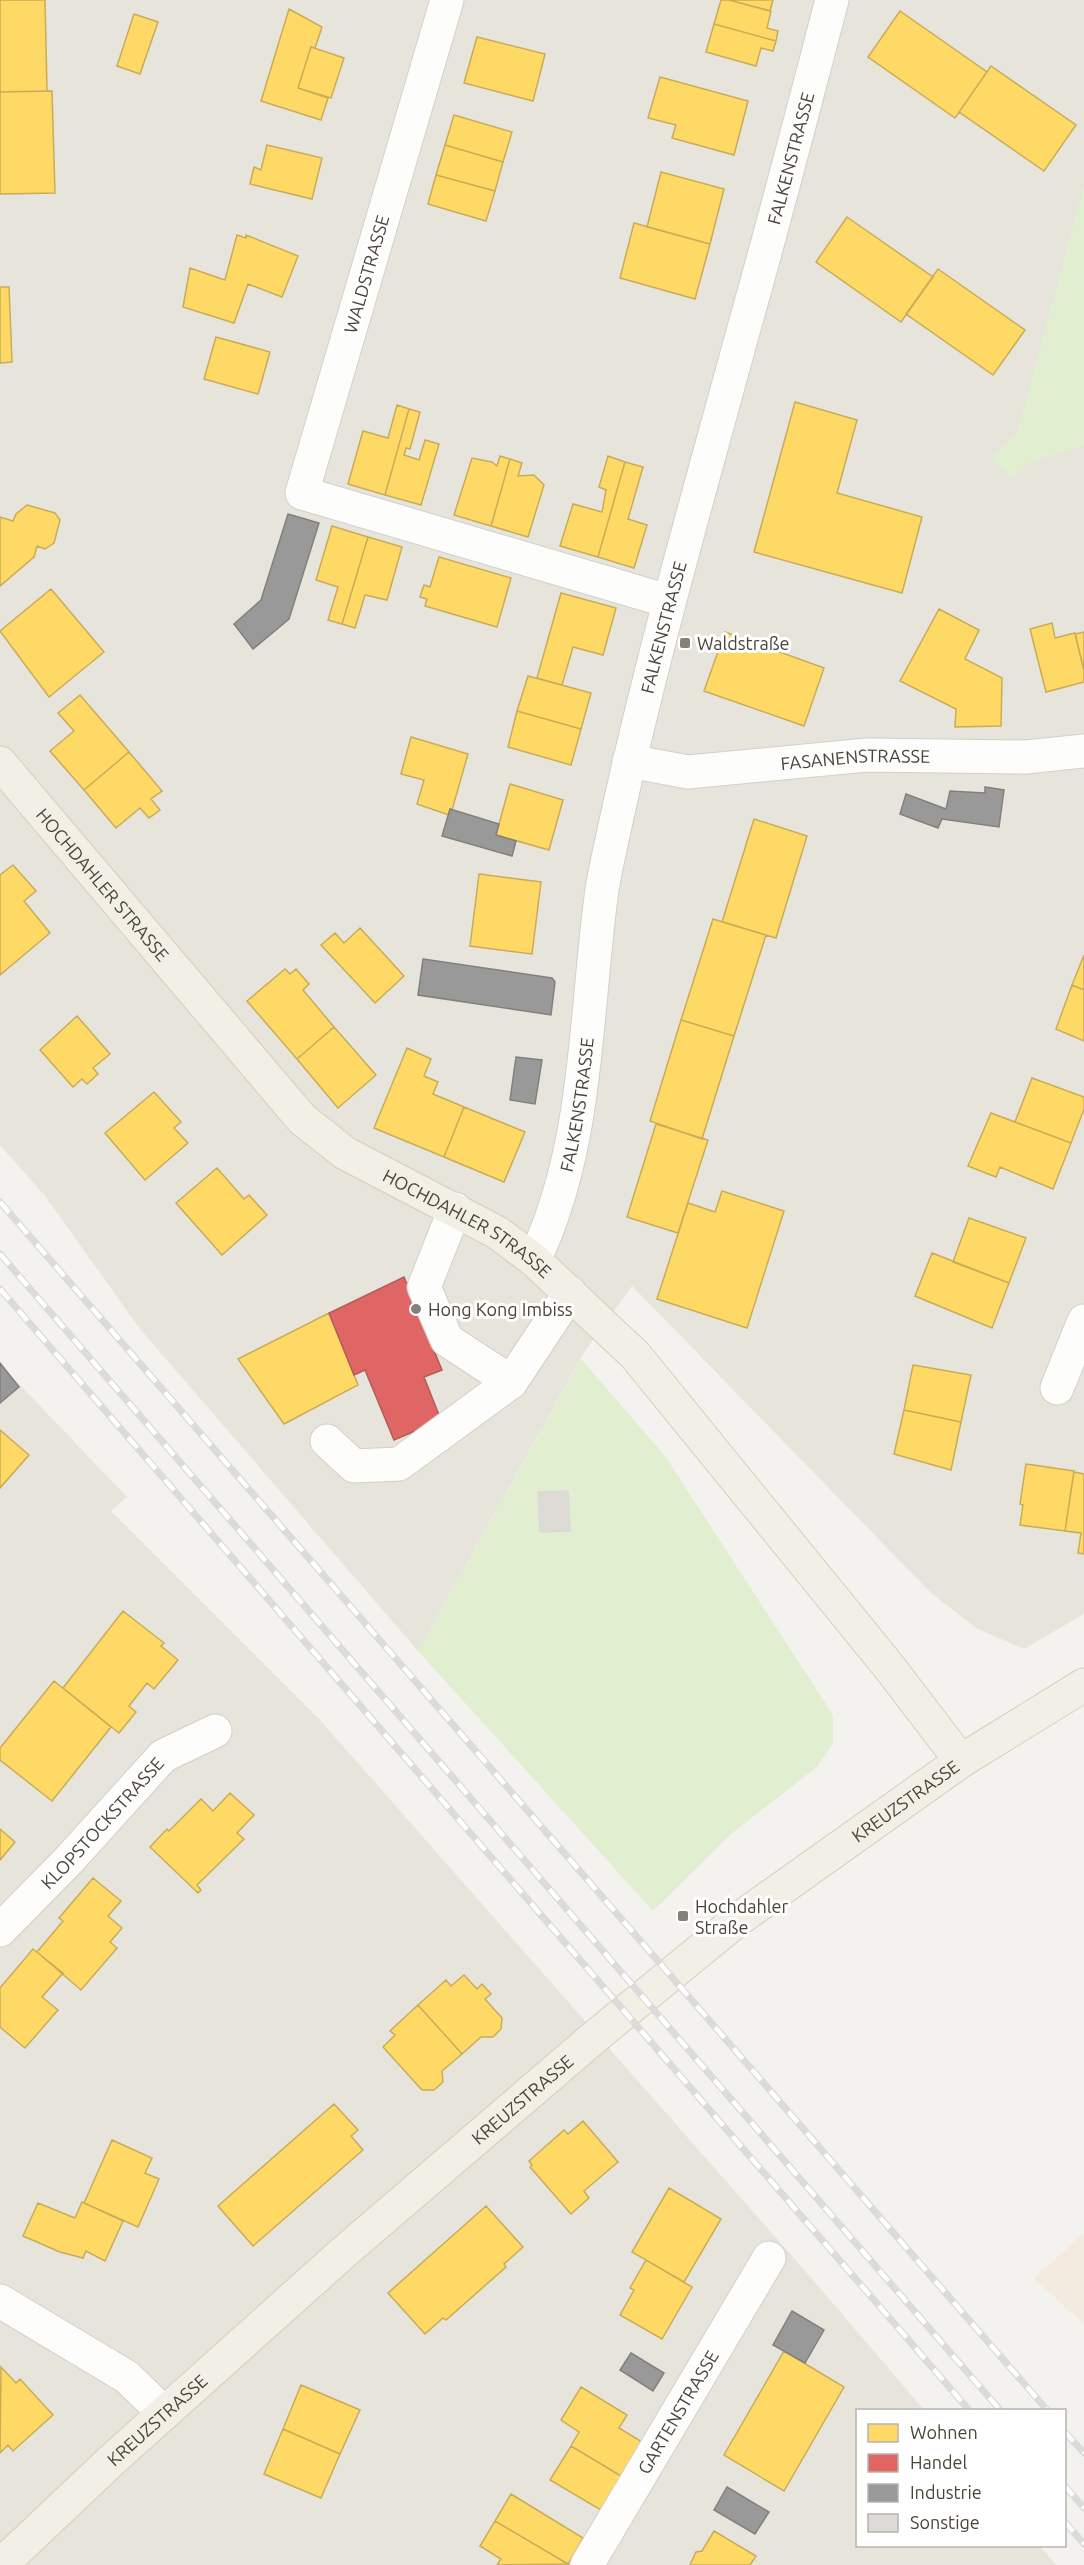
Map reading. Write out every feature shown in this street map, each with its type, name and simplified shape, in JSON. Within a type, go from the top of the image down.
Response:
[{"type":"main road","name":"HOCHDAHLER STRASSE","points":[[0,763],[302,1119],[345,1153],[498,1233],[534,1260],[635,1355],[891,1668],[961,1761]]},
{"type":"main road","name":"KREUZSTRASSE","points":[[1,2565],[164,2413],[379,2222],[597,2035],[736,1921],[961,1761],[1084,1685]]},
{"type":"street","name":"WALDSTRASSE","points":[[447,0],[302,493],[668,601]]},
{"type":"street","name":"FALKENSTRASSE","points":[[534,1260],[550,1228],[567,1169],[581,1081],[601,893],[629,761],[668,601],[751,306],[832,0]]},
{"type":"street","name":"FASANENSTRASSE","points":[[629,761],[688,772],[867,755],[1026,757],[1084,751]]},
{"type":"street","points":[[455,1209],[423,1287],[447,1340],[510,1383]]},
{"type":"street","points":[[327,1441],[354,1466],[399,1464],[510,1383],[570,1293]]},
{"type":"street","points":[[1057,1388],[1084,1321]]},
{"type":"street","name":"KLOPSTOCKSTRASSE","points":[[0,1930],[68,1861],[163,1756],[214,1731]]},
{"type":"street","name":"GARTENSTRASSE","points":[[587,2565],[769,2258]]},
{"type":"street","points":[[0,2301],[127,2377],[164,2413]]},
{"type":"shaded area","points":[[0,0],[1084,0],[1084,1614],[1024,1649],[976,1628],[931,1593],[632,1286],[585,1351],[418,1651],[140,1329],[45,1196],[0,1145]]},
{"type":"shaded area","points":[[0,1364],[127,1497],[111,1511],[320,1720],[807,2273],[923,2409],[856,2409],[856,2547],[1041,2547],[1056,2565],[0,2565]]},
{"type":"shaded area","points":[[1084,2233],[1084,2324],[1034,2278]]},
{"type":"green space","points":[[1084,185],[1084,446],[1032,461],[1012,479],[992,459],[1018,430]]},
{"type":"green space","points":[[581,1359],[665,1456],[833,1715],[833,1743],[817,1767],[731,1834],[653,1911],[418,1651]]},
{"type":"building: Wohnen","points":[[0,0],[45,0],[47,91],[0,92]]},
{"type":"building: Wohnen","points":[[721,0],[771,11],[767,28],[778,31],[776,41],[714,24]]},
{"type":"building: Wohnen","points":[[729,0],[773,0],[770,11]]},
{"type":"building: Wohnen","points":[[289,9],[322,27],[315,48],[311,47],[298,88],[328,98],[321,120],[261,101]]},
{"type":"building: Wohnen","points":[[900,11],[987,72],[955,118],[868,57]]},
{"type":"building: Wohnen","points":[[134,14],[158,22],[140,74],[117,66]]},
{"type":"building: Wohnen","points":[[714,24],[776,41],[773,51],[761,48],[756,66],[706,52]]},
{"type":"building: Wohnen","points":[[477,37],[545,54],[533,101],[464,83]]},
{"type":"building: Wohnen","points":[[311,47],[344,58],[331,98],[298,88]]},
{"type":"building: Wohnen","points":[[991,66],[1076,125],[1044,171],[959,112]]},
{"type":"building: Wohnen","points":[[660,77],[748,101],[734,155],[672,138],[676,125],[648,118]]},
{"type":"building: Wohnen","points":[[52,91],[55,193],[0,194],[0,92]]},
{"type":"building: Wohnen","points":[[454,115],[512,132],[503,162],[445,145]]},
{"type":"building: Wohnen","points":[[267,145],[322,158],[312,199],[250,184],[254,167],[261,170]]},
{"type":"building: Wohnen","points":[[445,145],[503,162],[495,191],[436,175]]},
{"type":"building: Wohnen","points":[[661,172],[724,189],[710,244],[647,227]]},
{"type":"building: Wohnen","points":[[436,175],[495,191],[486,221],[428,204]]},
{"type":"building: Wohnen","points":[[847,217],[933,277],[901,322],[816,262]]},
{"type":"building: Wohnen","points":[[634,223],[710,244],[695,299],[620,278]]},
{"type":"building: Wohnen","points":[[237,235],[246,238],[246,235],[298,256],[282,297],[248,284],[234,323],[183,307],[190,268],[225,280]]},
{"type":"building: Wohnen","points":[[938,269],[1025,330],[993,375],[906,314]]},
{"type":"building: Wohnen","points":[[0,287],[9,287],[12,362],[0,363]]},
{"type":"building: Wohnen","points":[[216,337],[270,352],[258,394],[204,379]]},
{"type":"building: Wohnen","points":[[795,402],[857,420],[837,493],[922,517],[902,593],[754,552]]},
{"type":"building: Wohnen","points":[[397,405],[409,409],[385,495],[348,484],[363,431],[388,438]]},
{"type":"building: Wohnen","points":[[409,409],[420,412],[410,449],[406,448],[404,455],[419,460],[425,440],[439,444],[421,505],[385,495]]},
{"type":"building: Wohnen","points":[[500,456],[510,459],[491,526],[454,515],[472,458],[492,462],[497,466]]},
{"type":"building: Wohnen","points":[[608,456],[625,462],[598,557],[560,546],[573,504],[602,512],[606,490],[599,487]]},
{"type":"building: Wohnen","points":[[510,459],[522,463],[518,476],[534,475],[544,485],[528,537],[491,526]]},
{"type":"building: Wohnen","points":[[625,462],[643,467],[628,519],[647,525],[634,568],[598,557]]},
{"type":"building: Wohnen","points":[[27,505],[55,513],[60,520],[54,543],[45,549],[37,546],[34,557],[0,586],[0,517],[13,521],[16,514]]},
{"type":"building: Wohnen","points":[[332,526],[368,537],[342,624],[328,620],[338,587],[316,580]]},
{"type":"building: Wohnen","points":[[368,537],[402,547],[387,600],[365,595],[355,628],[342,624]]},
{"type":"building: Wohnen","points":[[439,557],[511,578],[497,627],[425,606],[427,599],[420,597],[424,585],[430,587]]},
{"type":"building: Wohnen","points":[[51,589],[104,652],[49,697],[0,631]]},
{"type":"building: Wohnen","points":[[561,593],[616,608],[603,655],[573,647],[562,685],[537,678]]},
{"type":"building: Wohnen","points":[[939,609],[979,630],[965,659],[1002,678],[1001,726],[955,727],[956,709],[900,681]]},
{"type":"building: Wohnen","points":[[1052,623],[1055,638],[1075,633],[1084,671],[1084,682],[1046,692],[1030,629]]},
{"type":"building: Wohnen","points":[[725,632],[824,668],[804,726],[704,691]]},
{"type":"building: Wohnen","points":[[1084,632],[1084,671],[1075,634]]},
{"type":"building: Wohnen","points":[[528,676],[591,693],[581,729],[517,711]]},
{"type":"building: Wohnen","points":[[80,695],[129,752],[84,790],[50,751],[74,731],[58,713]]},
{"type":"building: Wohnen","points":[[517,711],[581,729],[571,765],[508,747]]},
{"type":"building: Wohnen","points":[[411,737],[468,754],[449,815],[417,804],[424,780],[401,774]]},
{"type":"building: Wohnen","points":[[129,752],[162,791],[151,799],[160,810],[149,818],[140,808],[116,828],[84,790]]},
{"type":"building: Wohnen","points":[[510,784],[563,800],[549,850],[496,835]]},
{"type":"building: Wohnen","points":[[754,819],[807,836],[776,938],[722,922]]},
{"type":"building: Wohnen","points":[[13,865],[36,891],[24,901],[50,933],[0,975],[0,875]]},
{"type":"building: Wohnen","points":[[479,874],[541,882],[532,954],[470,946]]},
{"type":"building: Wohnen","points":[[713,919],[766,935],[734,1036],[681,1020]]},
{"type":"building: Wohnen","points":[[360,928],[404,976],[375,1003],[321,945],[335,933],[344,943]]},
{"type":"building: Wohnen","points":[[1084,955],[1084,990],[1072,985]]},
{"type":"building: Wohnen","points":[[285,969],[290,974],[296,969],[309,984],[303,990],[334,1027],[297,1059],[247,1001]]},
{"type":"building: Wohnen","points":[[1072,985],[1084,990],[1084,1041],[1056,1029]]},
{"type":"building: Wohnen","points":[[77,1016],[110,1054],[93,1068],[98,1074],[87,1084],[82,1079],[73,1087],[40,1050]]},
{"type":"building: Wohnen","points":[[681,1020],[734,1036],[702,1139],[650,1121]]},
{"type":"building: Wohnen","points":[[334,1027],[376,1075],[338,1108],[297,1059]]},
{"type":"building: Wohnen","points":[[407,1048],[431,1059],[424,1076],[438,1082],[433,1094],[464,1107],[444,1157],[374,1128]]},
{"type":"building: Wohnen","points":[[1032,1078],[1084,1097],[1084,1109],[1071,1143],[1015,1122]]},
{"type":"building: Wohnen","points":[[154,1092],[181,1122],[174,1128],[188,1143],[145,1180],[105,1133]]},
{"type":"building: Wohnen","points":[[464,1107],[525,1132],[504,1182],[444,1157]]},
{"type":"building: Wohnen","points":[[991,1113],[1071,1143],[1053,1189],[1000,1167],[996,1177],[968,1166]]},
{"type":"building: Wohnen","points":[[656,1124],[708,1140],[678,1233],[627,1217]]},
{"type":"building: Wohnen","points":[[217,1168],[244,1199],[249,1195],[267,1215],[222,1255],[176,1203]]},
{"type":"building: Wohnen","points":[[722,1191],[784,1211],[747,1328],[657,1299],[688,1203],[715,1212]]},
{"type":"building: Wohnen","points":[[969,1218],[1026,1238],[1009,1283],[953,1262]]},
{"type":"building: Wohnen","points":[[932,1253],[1009,1283],[992,1328],[915,1296]]},
{"type":"building: Wohnen","points":[[329,1313],[358,1385],[284,1424],[238,1359]]},
{"type":"building: Wohnen","points":[[913,1365],[971,1375],[961,1422],[904,1410]]},
{"type":"building: Wohnen","points":[[904,1410],[961,1422],[951,1470],[894,1454]]},
{"type":"building: Wohnen","points":[[0,1430],[29,1455],[0,1488]]},
{"type":"building: Wohnen","points":[[1026,1464],[1074,1471],[1065,1531],[1020,1525],[1023,1505],[1020,1504]]},
{"type":"building: Wohnen","points":[[1074,1472],[1084,1474],[1084,1554],[1078,1553],[1081,1533],[1065,1531]]},
{"type":"building: Wohnen","points":[[123,1611],[164,1643],[161,1646],[178,1660],[154,1689],[147,1683],[129,1706],[136,1712],[119,1733],[63,1688]]},
{"type":"building: Wohnen","points":[[54,1681],[111,1727],[52,1801],[0,1760],[0,1748]]},
{"type":"building: Wohnen","points":[[230,1793],[254,1815],[237,1833],[244,1839],[197,1885],[201,1890],[198,1893],[150,1847],[201,1799],[213,1811]]},
{"type":"building: Wohnen","points":[[0,1829],[15,1842],[0,1860]]},
{"type":"building: Wohnen","points":[[93,1878],[121,1901],[108,1916],[122,1928],[110,1942],[117,1948],[81,1990],[37,1952],[63,1921],[59,1918]]},
{"type":"building: Wohnen","points":[[33,1949],[63,1973],[42,1997],[58,2010],[25,2048],[0,2027],[0,1988]]},
{"type":"building: Wohnen","points":[[464,1975],[477,1989],[482,1984],[491,1994],[485,1999],[502,2018],[501,2029],[493,2037],[481,2037],[462,2054],[418,2005],[446,1980],[451,1986]]},
{"type":"building: Wohnen","points":[[418,2005],[462,2054],[442,2071],[443,2082],[434,2090],[422,2090],[383,2047],[395,2035],[390,2031]]},
{"type":"building: Wohnen","points":[[334,2104],[358,2130],[351,2136],[363,2150],[253,2246],[218,2206]]},
{"type":"building: Wohnen","points":[[583,2121],[618,2162],[584,2191],[589,2198],[571,2214],[530,2167],[532,2165],[529,2161],[564,2130],[568,2134]]},
{"type":"building: Wohnen","points":[[112,2140],[152,2158],[145,2173],[159,2179],[138,2227],[84,2203]]},
{"type":"building: Wohnen","points":[[669,2188],[721,2219],[684,2282],[632,2252]]},
{"type":"building: Wohnen","points":[[82,2202],[123,2221],[105,2261],[86,2251],[83,2258],[60,2252],[23,2236],[38,2203],[75,2218]]},
{"type":"building: Wohnen","points":[[486,2206],[523,2247],[504,2264],[506,2267],[446,2320],[443,2318],[425,2334],[388,2293]]},
{"type":"building: Wohnen","points":[[646,2260],[692,2287],[662,2339],[620,2315],[634,2290],[630,2288]]},
{"type":"building: Wohnen","points":[[784,2351],[844,2387],[784,2491],[724,2455]]},
{"type":"building: Wohnen","points":[[1,2367],[16,2383],[20,2379],[53,2415],[13,2451],[8,2445],[0,2453]]},
{"type":"building: Wohnen","points":[[301,2385],[360,2410],[340,2454],[283,2429]]},
{"type":"building: Wohnen","points":[[581,2387],[627,2415],[619,2428],[642,2442],[621,2476],[571,2446],[579,2432],[561,2420]]},
{"type":"building: Wohnen","points":[[283,2429],[340,2454],[321,2498],[264,2474]]},
{"type":"building: Wohnen","points":[[571,2446],[621,2476],[601,2510],[550,2480]]},
{"type":"building: Wohnen","points":[[511,2494],[583,2538],[568,2564],[495,2521]]},
{"type":"building: Wohnen","points":[[495,2521],[568,2564],[497,2565],[501,2559],[480,2546]]},
{"type":"building: Wohnen","points":[[714,2531],[756,2556],[750,2565],[690,2565],[696,2552],[702,2551]]},
{"type":"building: Handel","points":[[404,1277],[442,1370],[424,1377],[441,1420],[394,1440],[365,1370],[354,1375],[329,1313]]},
{"type":"building: Industrie","points":[[288,514],[319,523],[289,619],[253,649],[234,624],[261,600]]},
{"type":"building: Industrie","points":[[985,787],[1004,790],[999,827],[942,819],[938,828],[900,814],[906,794],[946,809],[950,791],[985,793]]},
{"type":"building: Industrie","points":[[450,809],[499,824],[496,835],[516,841],[512,856],[442,836]]},
{"type":"building: Industrie","points":[[423,959],[552,978],[555,982],[551,1015],[418,995]]},
{"type":"building: Industrie","points":[[516,1057],[542,1060],[535,1104],[510,1100]]},
{"type":"building: Industrie","points":[[0,1363],[19,1387],[0,1403]]},
{"type":"building: Industrie","points":[[792,2311],[824,2330],[805,2363],[773,2345]]},
{"type":"building: Industrie","points":[[631,2353],[664,2373],[653,2391],[620,2370]]},
{"type":"building: Industrie","points":[[727,2487],[769,2512],[755,2534],[714,2510]]},
{"type":"building: Sonstige","points":[[568,1491],[570,1531],[540,1532],[538,1492]]},
{"type":"railway","points":[[0,1202],[1046,2409]]},
{"type":"railway","points":[[0,1254],[999,2409]]},
{"type":"railway","points":[[0,1289],[968,2409]]},
{"type":"railway","points":[[1066,2433],[1084,2453]]},
{"type":"railway","points":[[1066,2487],[1084,2508]]},
{"type":"railway","points":[[1066,2523],[1084,2544]]},
{"type":"place","name":"Waldstraße","points":[[685,643]]},
{"type":"place","name":"Hong Kong Imbiss","points":[[416,1309]]},
{"type":"place","name":"Hochdahler Straße","points":[[683,1916]]}]
